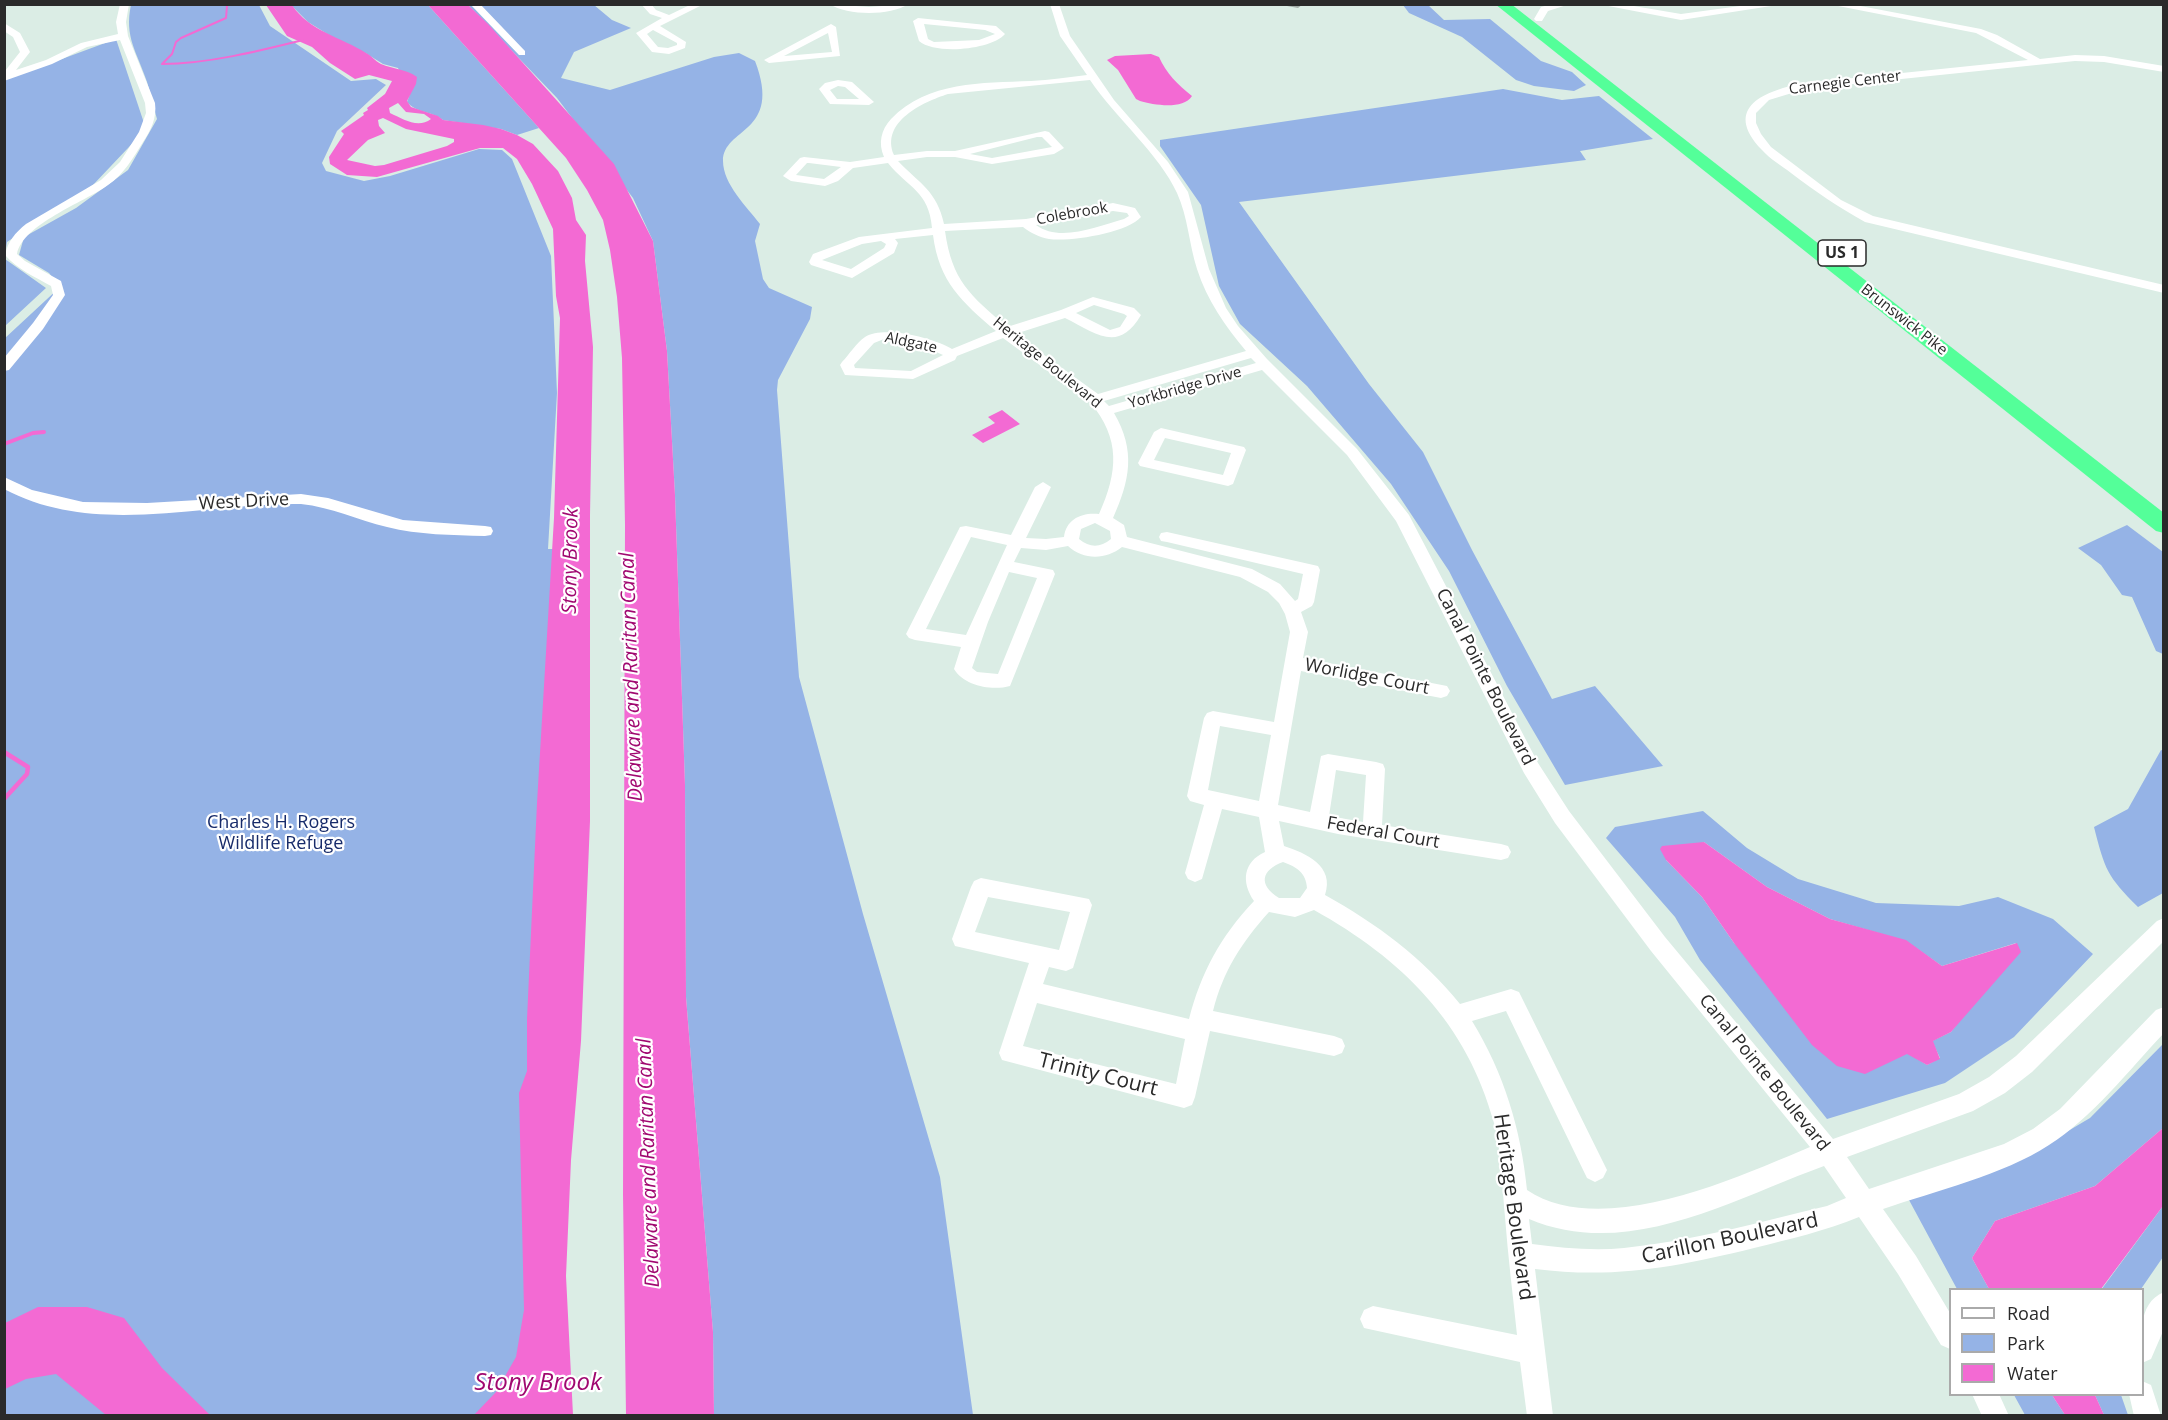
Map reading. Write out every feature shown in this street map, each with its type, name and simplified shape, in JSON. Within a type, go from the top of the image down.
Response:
[{"type":"highway","name":"Brunswick Pike","points":[[1502,4],[2163,525]]},
{"type":"highway","name":"Brunswick Pike","points":[[1519,4],[2163,503]]},
{"type":"street","points":[[4,367],[38,326],[59,295],[57,284],[21,264],[11,255],[13,245],[30,227],[105,182],[124,164],[148,123],[150,103],[123,36],[121,21],[125,4]]},
{"type":"street","points":[[474,4],[522,53]]},
{"type":"street","points":[[645,4],[654,12],[669,18]]},
{"type":"street","points":[[653,26],[700,4]]},
{"type":"street","name":"Canal Pointe Boulevard","points":[[1054,4],[1065,36],[1110,102],[1174,177],[1189,211],[1210,288],[1233,328],[1264,365],[1352,452],[1376,480],[1403,519],[1531,768],[1557,809],[1658,944],[1829,1152],[1907,1265],[1949,1334]]},
{"type":"street","points":[[1539,19],[1544,9],[1566,4]]},
{"type":"street","points":[[1602,4],[1681,17],[1780,4]]},
{"type":"street","points":[[1832,4],[1978,31],[1994,37],[2038,62]]},
{"type":"street","points":[[836,5],[852,9],[873,10],[902,5],[915,14],[924,42],[932,45],[985,42],[996,39],[1000,34],[991,27],[918,21]]},
{"type":"street","points":[[838,23],[837,54],[769,60],[838,23],[852,9]]},
{"type":"street","points":[[4,26],[16,34],[25,52],[9,71],[8,77]]},
{"type":"street","points":[[8,77],[84,45],[123,36]]},
{"type":"street","name":"Carnegie Center","points":[[2163,69],[2104,59],[2075,58],[1796,87],[1772,94],[1757,103],[1752,109],[1749,123],[1758,140],[1767,149],[1837,202],[1869,219],[2163,289]]},
{"type":"street","points":[[869,102],[892,110],[966,87],[1000,83],[1047,83],[1093,77]]},
{"type":"street","points":[[891,158],[886,148],[892,110]]},
{"type":"street","points":[[850,165],[891,158],[955,154],[1041,134],[1059,148],[1054,151],[992,161],[955,154]]},
{"type":"street","name":"Heritage Boulevard","points":[[891,158],[928,195],[934,206],[944,262],[954,281],[1006,332],[1041,361],[1096,399],[1106,411],[1120,440],[1123,463],[1120,482],[1104,520]]},
{"type":"street","name":"Colebrook","points":[[1113,207],[1126,208],[1134,213],[1134,217],[1128,222],[1060,237],[1038,234],[1026,224],[1113,207]]},
{"type":"street","points":[[883,237],[892,243],[890,250],[857,273],[847,274],[815,262],[817,257],[859,241],[883,237],[938,229],[978,224],[1026,224]]},
{"type":"street","points":[[951,354],[1006,332],[1066,313]]},
{"type":"street","name":"Aldgate","points":[[878,336],[918,342],[951,354],[950,357],[913,375],[856,374],[847,369],[847,365],[869,340],[878,336]]},
{"type":"street","name":"Yorkbridge Drive","points":[[1096,399],[1254,353]]},
{"type":"street","name":"Yorkbridge Drive","points":[[1106,411],[1264,365]]},
{"type":"street","points":[[1123,463],[1145,463],[1228,481],[1239,450],[1161,432],[1145,463]]},
{"type":"street","name":"West Drive","points":[[4,482],[13,489],[37,498],[63,504],[102,508],[182,506],[290,499],[313,500],[396,524],[425,529],[485,531]]},
{"type":"street","points":[[1006,566],[1047,574],[1004,681],[971,678],[963,669],[971,642],[1006,566],[1018,540],[1043,487]]},
{"type":"street","points":[[1104,520],[1118,529],[1119,541],[1111,548],[1093,552],[1076,546],[1071,540],[1071,533],[1079,522],[1104,520]]},
{"type":"street","points":[[971,642],[915,634],[966,531],[1040,546],[1071,540]]},
{"type":"street","points":[[1167,537],[1312,570],[1306,602],[1293,609]]},
{"type":"street","points":[[1119,541],[1243,571],[1274,588],[1293,609],[1299,632],[1267,811],[1276,856]]},
{"type":"street","name":"Worlidge Court","points":[[1294,663],[1441,691]]},
{"type":"street","points":[[1195,873],[1215,799],[1197,796],[1213,718],[1281,730]]},
{"type":"street","points":[[1318,822],[1328,761],[1376,769],[1372,831]]},
{"type":"street","name":"Federal Court","points":[[1215,799],[1318,822],[1500,852]]},
{"type":"street","points":[[1276,856],[1295,856],[1313,870],[1318,880],[1318,890],[1313,898],[1303,906],[1291,909],[1267,901],[1256,886],[1255,875],[1258,866],[1266,859],[1276,856]]},
{"type":"street","points":[[981,887],[1082,905],[1066,961],[1042,956],[962,939],[981,887]]},
{"type":"street","name":"Heritage Boulevard","points":[[1313,898],[1346,915],[1404,957],[1428,981],[1456,1015],[1477,1050],[1492,1082],[1507,1132],[1540,1416]]},
{"type":"street","name":"Trinity Court","points":[[1042,956],[1010,1053],[1184,1097],[1213,975],[1226,950],[1246,922],[1267,901]]},
{"type":"street","points":[[1514,1196],[1532,1208],[1551,1216],[1570,1220],[1615,1219],[1644,1215],[1708,1201],[1829,1152],[1965,1103],[1997,1085],[2025,1064],[2163,927]]},
{"type":"street","points":[[1030,991],[1200,1025],[1334,1046]]},
{"type":"street","points":[[1456,1015],[1511,999],[1595,1170]]},
{"type":"street","name":"Carillon Boulevard","points":[[1521,1255],[1568,1261],[1622,1261],[1687,1252],[1827,1218],[1864,1203],[2009,1154],[2041,1137],[2068,1117],[2163,1017]]},
{"type":"street","points":[[2144,1343],[2147,1332],[2163,1305]]},
{"type":"street","points":[[1373,1319],[1532,1351]]},
{"type":"street","points":[[1986,1396],[1996,1416]]},
{"type":"street","points":[[2142,1396],[2148,1416]]},
{"type":"green space","points":[[290,4],[428,5],[539,128],[517,135],[501,129],[443,120],[415,108],[407,102],[410,94],[398,68],[383,64],[337,40],[308,22]]},
{"type":"green space","name":"Charles H. Rogers Wildlife Refuge","points":[[131,5],[259,5],[270,26],[351,81],[376,79],[386,85],[337,131],[322,163],[326,171],[364,181],[390,176],[479,149],[502,150],[512,159],[551,256],[557,393],[548,549],[559,549],[553,1415],[5,1416],[4,339],[60,287],[49,273],[19,255],[24,237],[76,208],[128,170],[157,119],[147,82],[130,36]]},
{"type":"green space","points":[[468,5],[594,5],[612,20],[631,28],[574,52],[561,78],[610,90],[714,57],[739,53],[755,61],[762,85],[762,103],[750,126],[732,141],[726,150],[723,161],[724,170],[731,187],[760,224],[755,241],[763,279],[769,288],[812,307],[810,319],[778,380],[777,390],[799,677],[863,914],[940,1177],[973,1415],[714,1415],[713,1332],[686,997],[685,785],[675,495],[667,351],[653,241],[633,198],[557,98]]},
{"type":"green space","points":[[1403,5],[1428,5],[1444,20],[1490,19],[1541,61],[1572,72],[1586,85],[1574,91],[1534,86],[1516,80],[1462,37],[1409,13]]},
{"type":"green space","points":[[116,39],[146,129],[93,185],[7,242],[5,254],[5,80]]},
{"type":"green space","points":[[1503,89],[1562,100],[1599,96],[1653,139],[1580,151],[1586,160],[1239,202],[1369,384],[1423,452],[1472,550],[1552,699],[1595,686],[1663,766],[1565,785],[1507,686],[1449,571],[1391,484],[1307,386],[1240,324],[1219,286],[1201,205],[1160,146],[1160,140]]},
{"type":"green space","points":[[5,259],[46,288],[5,326]]},
{"type":"green space","points":[[2127,525],[2163,552],[2163,654],[2156,651],[2132,597],[2122,595],[2101,565],[2078,548]]},
{"type":"green space","points":[[2161,750],[2164,751],[2163,893],[2138,907],[2108,871],[2094,827],[2128,809]]},
{"type":"green space","points":[[1703,811],[1747,848],[1798,879],[1876,903],[1959,906],[1998,897],[2053,919],[2093,954],[2014,1037],[1945,1083],[1827,1119],[1700,960],[1675,917],[1606,838],[1615,827]],"holes":[[[1704,842],[1767,887],[1830,919],[1906,941],[1942,966],[2016,943],[1951,1032],[1932,1041],[1940,1058],[1927,1065],[1734,943],[1702,897],[1666,860]]]},
{"type":"green space","points":[[2163,1044],[2163,1128],[2095,1186],[1995,1221],[1972,1258],[1988,1288],[1956,1288],[1909,1200],[2019,1160],[2090,1118]]},
{"type":"green space","points":[[2163,1206],[2163,1257],[2142,1288],[2102,1288]]},
{"type":"green space","points":[[2015,1396],[2053,1396],[2065,1415],[2025,1415]]},
{"type":"green space","points":[[2095,1396],[2121,1396],[2128,1415],[2104,1415]]},
{"type":"water","name":"Stony Brook","points":[[266,5],[292,5],[307,21],[326,33],[356,47],[381,64],[417,77],[407,101],[411,107],[438,116],[443,120],[501,129],[533,144],[558,171],[572,198],[576,220],[586,235],[585,261],[593,347],[590,515],[590,821],[581,1041],[571,1160],[566,1276],[573,1415],[474,1415],[496,1392],[516,1357],[524,1310],[519,1093],[527,1071],[527,1019],[537,803],[554,518],[560,318],[556,296],[553,229],[532,184],[517,159],[503,148],[480,148],[377,177],[347,175],[330,164],[329,157],[344,134],[341,131],[364,115],[367,108],[385,94],[392,81],[369,75],[355,79],[330,63],[312,47],[287,36]],"holes":[[[398,103],[406,112],[424,114],[431,119],[416,123],[390,113],[389,108]],[[383,118],[406,129],[454,139],[454,142],[384,165],[375,166],[347,160],[368,140],[385,133],[379,126],[378,120]]]},
{"type":"water","name":"Delaware and Raritan Canal","points":[[428,5],[468,5],[488,24],[614,164],[653,241],[667,351],[675,495],[685,785],[686,997],[713,1332],[714,1415],[626,1415],[623,1194],[625,525],[622,358],[610,250],[603,220],[566,158]]},
{"type":"water","points":[[1151,54],[1159,57],[1173,78],[1192,96],[1188,100],[1175,105],[1140,101],[1136,99],[1118,70],[1107,60],[1115,56]]},
{"type":"water","points":[[1002,410],[1020,424],[983,443],[972,435],[995,423],[988,417]]},
{"type":"water","points":[[1704,842],[1767,887],[1830,919],[1906,940],[1942,966],[2017,943],[2021,952],[1951,1032],[1933,1041],[1940,1059],[1927,1065],[1907,1054],[1865,1074],[1837,1066],[1812,1045],[1702,897],[1666,860],[1660,849],[1662,846]]},
{"type":"water","points":[[2163,1128],[2163,1206],[2102,1288],[1988,1288],[1972,1258],[1995,1221],[2095,1186]]},
{"type":"water","points":[[38,1307],[87,1307],[124,1318],[162,1368],[210,1415],[106,1415],[56,1374],[26,1379],[5,1389],[5,1323]]},
{"type":"water","points":[[2053,1396],[2095,1396],[2104,1415],[2065,1415]]},
{"type":"waterway","points":[[224,4],[227,6],[226,18],[181,38],[176,42],[172,54],[162,64],[215,59],[303,40]]},
{"type":"waterway","points":[[4,444],[33,433],[44,432]]},
{"type":"waterway","points":[[4,752],[28,767],[27,774],[4,799]]}]
